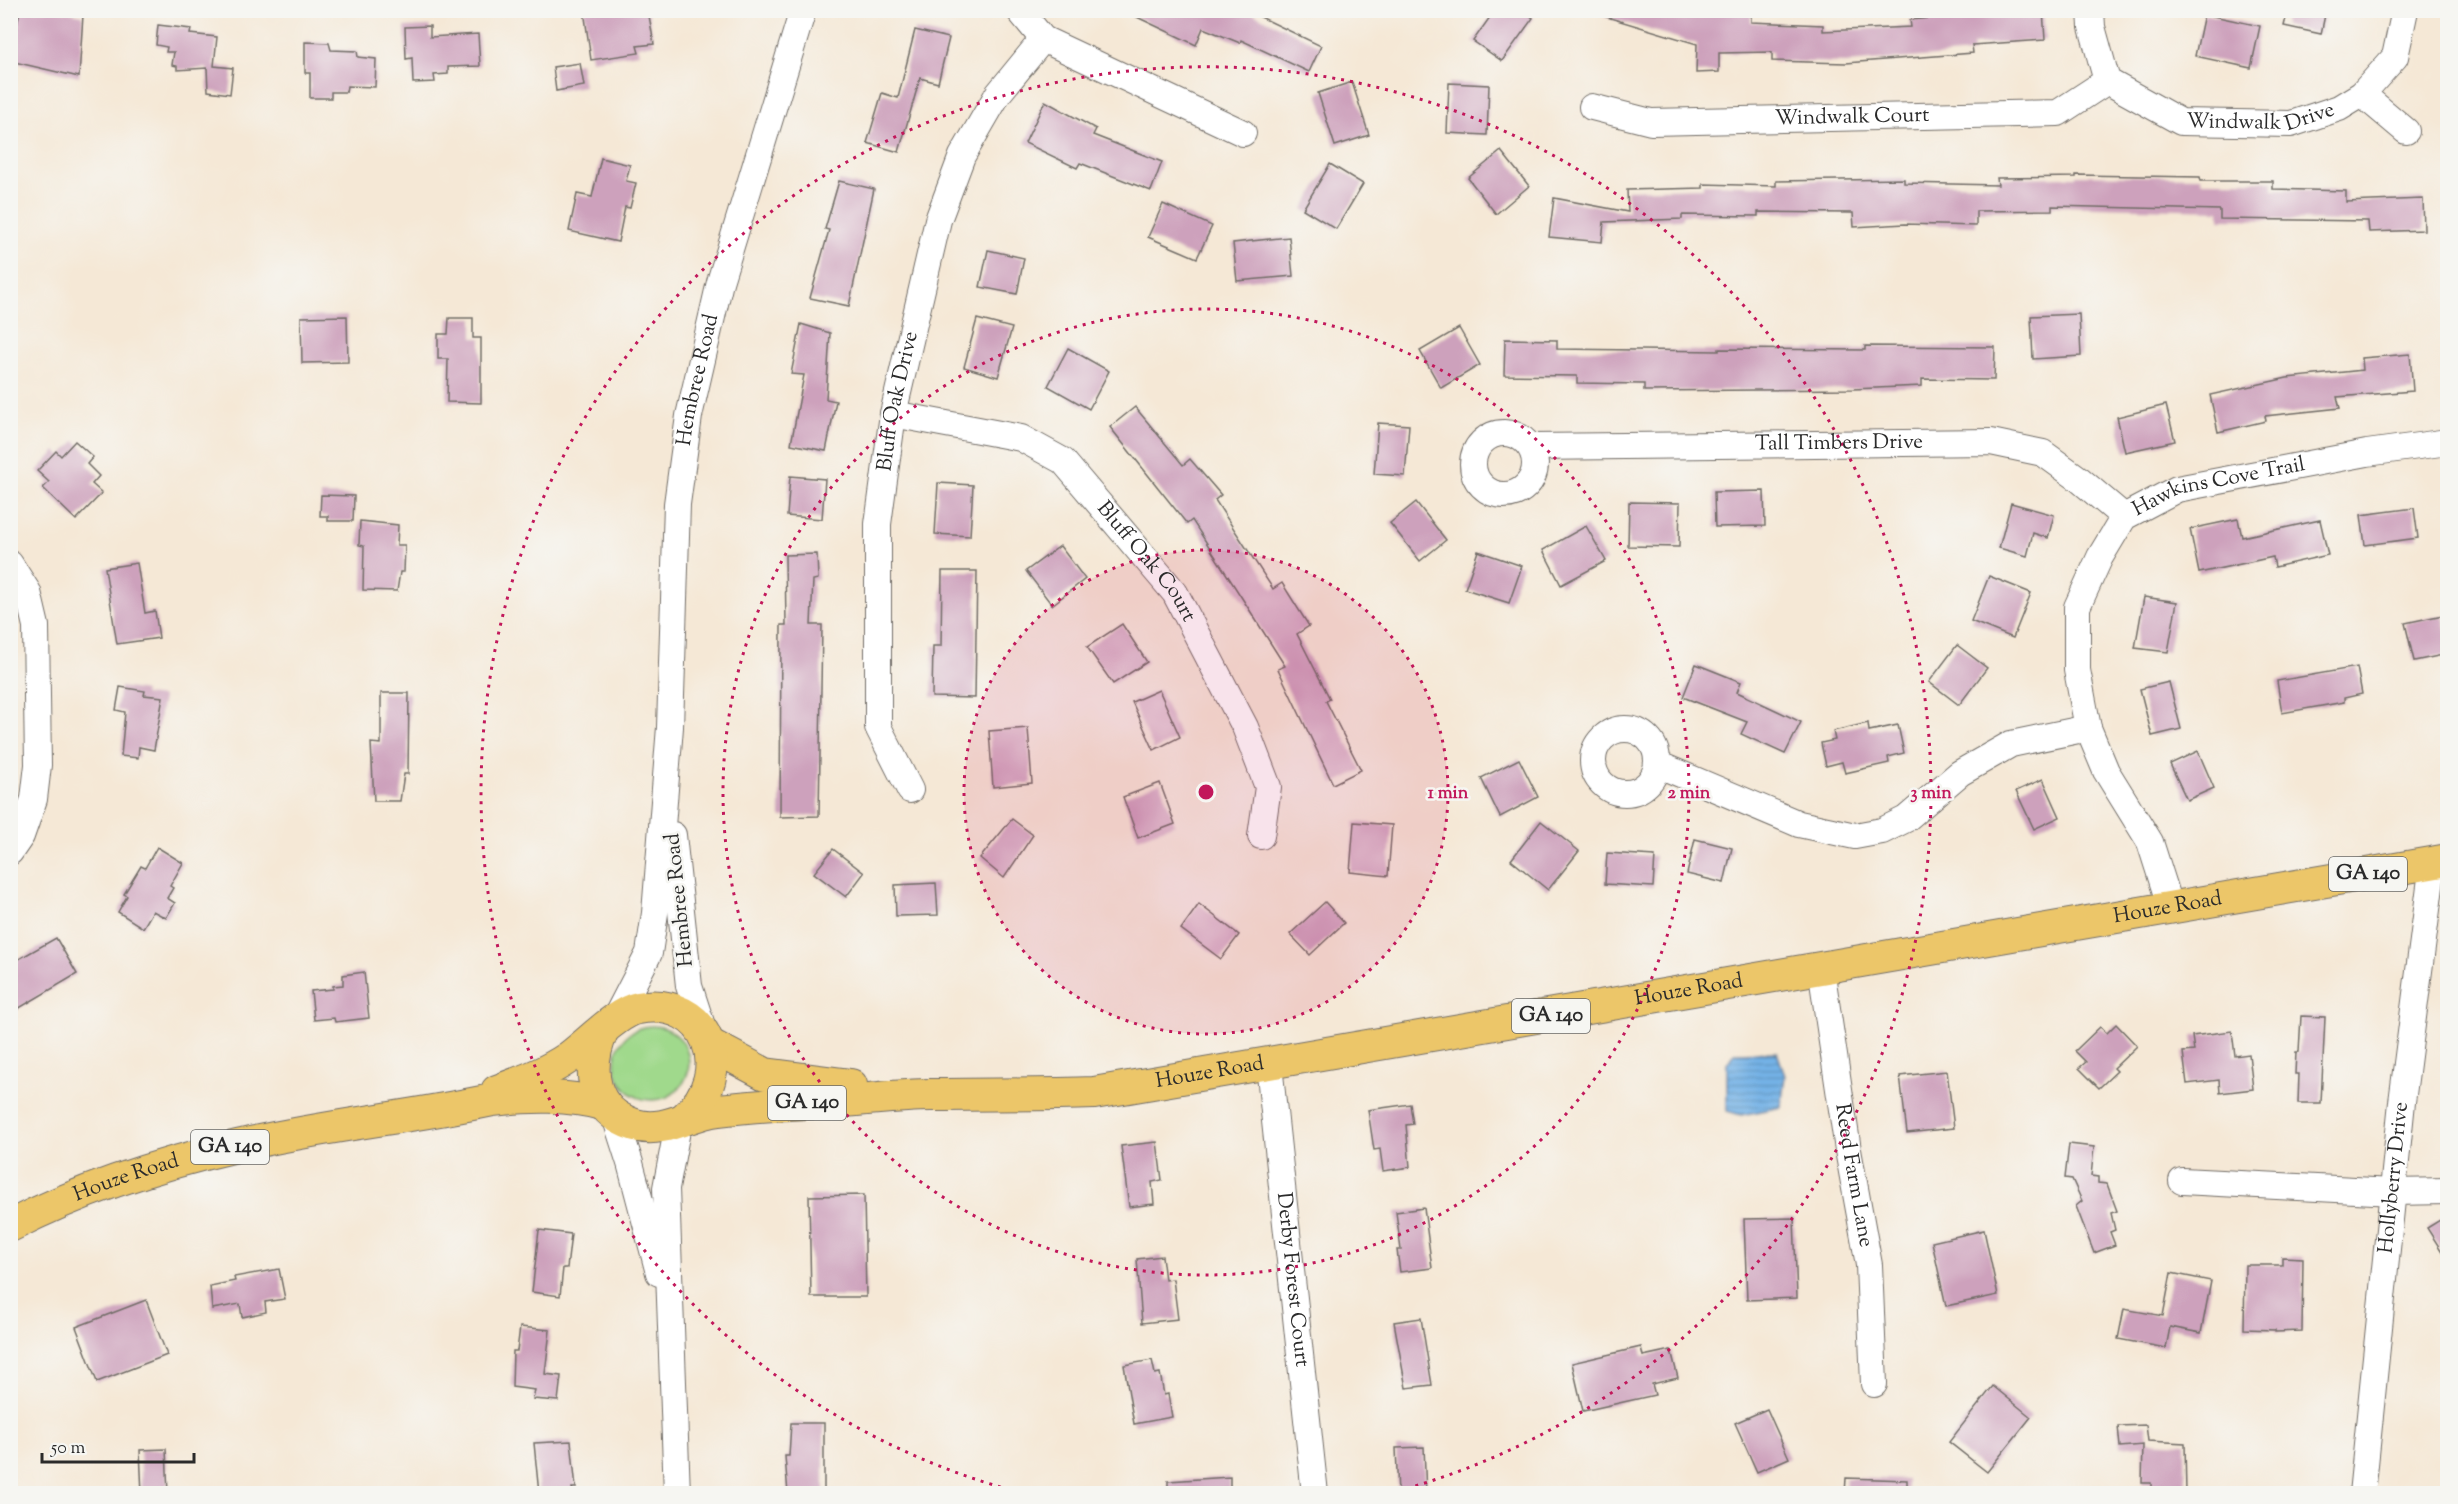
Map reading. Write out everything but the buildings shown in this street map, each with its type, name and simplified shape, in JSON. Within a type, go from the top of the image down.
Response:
[{"type":"main road","name":"Houze Road","points":[[10,1226],[98,1187],[160,1165],[260,1141],[524,1096],[589,1100],[609,1109],[634,1125],[652,1127],[669,1125],[705,1111],[754,1106],[929,1095],[1094,1093],[1269,1065],[2440,862]]},
{"type":"main road","name":"Houze Road","points":[[460,1107],[552,1067],[634,1008],[654,1005],[674,1009],[692,1020],[707,1040],[765,1074],[929,1095]]},
{"type":"main road","points":[[609,1025],[594,1051],[592,1072],[596,1089],[609,1109]]},
{"type":"main road","points":[[682,1119],[699,1106],[708,1091],[713,1074],[707,1040]]},
{"type":"street","name":"Hembree Road","points":[[609,1025],[632,990],[651,944],[667,763],[674,637],[677,504],[689,416],[720,282],[803,10]]},
{"type":"street","points":[[1019,10],[1043,39],[1243,133]]},
{"type":"street","points":[[2091,10],[2092,27],[2107,81]]},
{"type":"street","name":"Windwalk Drive","points":[[2107,81],[2181,122],[2291,124],[2339,108],[2362,94],[2395,57],[2405,10]]},
{"type":"street","name":"Bluff Oak Drive","points":[[910,790],[878,727],[878,524],[893,414],[938,220],[962,156],[998,94],[1043,39]]},
{"type":"street","name":"Windwalk Court","points":[[1592,107],[1651,122],[2058,112],[2107,81]]},
{"type":"street","points":[[2362,94],[2406,131]]},
{"type":"street","name":"Bluff Oak Court","points":[[893,414],[1021,438],[1063,461],[1175,593],[1245,727],[1268,787],[1261,836]]},
{"type":"street","name":"Tall Timbers Drive","points":[[1531,447],[1991,442],[2043,453],[2079,478],[2124,517]]},
{"type":"street","name":"Hawkins Cove Trail","points":[[2171,908],[2150,842],[2106,771],[2088,728],[2077,670],[2077,607],[2100,557],[2124,517],[2177,489],[2367,453],[2448,442]]},
{"type":"street","points":[[10,564],[28,592],[36,626],[38,765],[34,799],[21,836],[10,852]]},
{"type":"street","points":[[1657,764],[1799,824],[1855,836],[1882,831],[1906,819],[1960,773],[2011,744],[2088,728]]},
{"type":"street","name":"Hembree Road","points":[[667,763],[689,986],[707,1040]]},
{"type":"street","name":"Hollyberry Drive","points":[[2362,1494],[2393,1192],[2440,862]]},
{"type":"street","name":"Reed Farm Lane","points":[[1821,968],[1848,1150],[1869,1265],[1874,1384]]},
{"type":"street","name":"Derby Forest Court","points":[[1269,1065],[1315,1494]]},
{"type":"street","points":[[609,1109],[630,1163],[669,1314]]},
{"type":"street","points":[[677,1494],[666,1188],[682,1119]]},
{"type":"street","points":[[2182,1181],[2393,1192],[2448,1191]]},
{"type":"green space","points":[[652,1026],[666,1029],[678,1037],[686,1049],[689,1063],[686,1077],[678,1089],[666,1097],[652,1100],[638,1097],[626,1089],[618,1077],[615,1063],[618,1049],[626,1037],[638,1029]]},
{"type":"water","points":[[1777,1052],[1785,1076],[1781,1107],[1741,1115],[1727,1111],[1727,1064],[1734,1053]]}]
